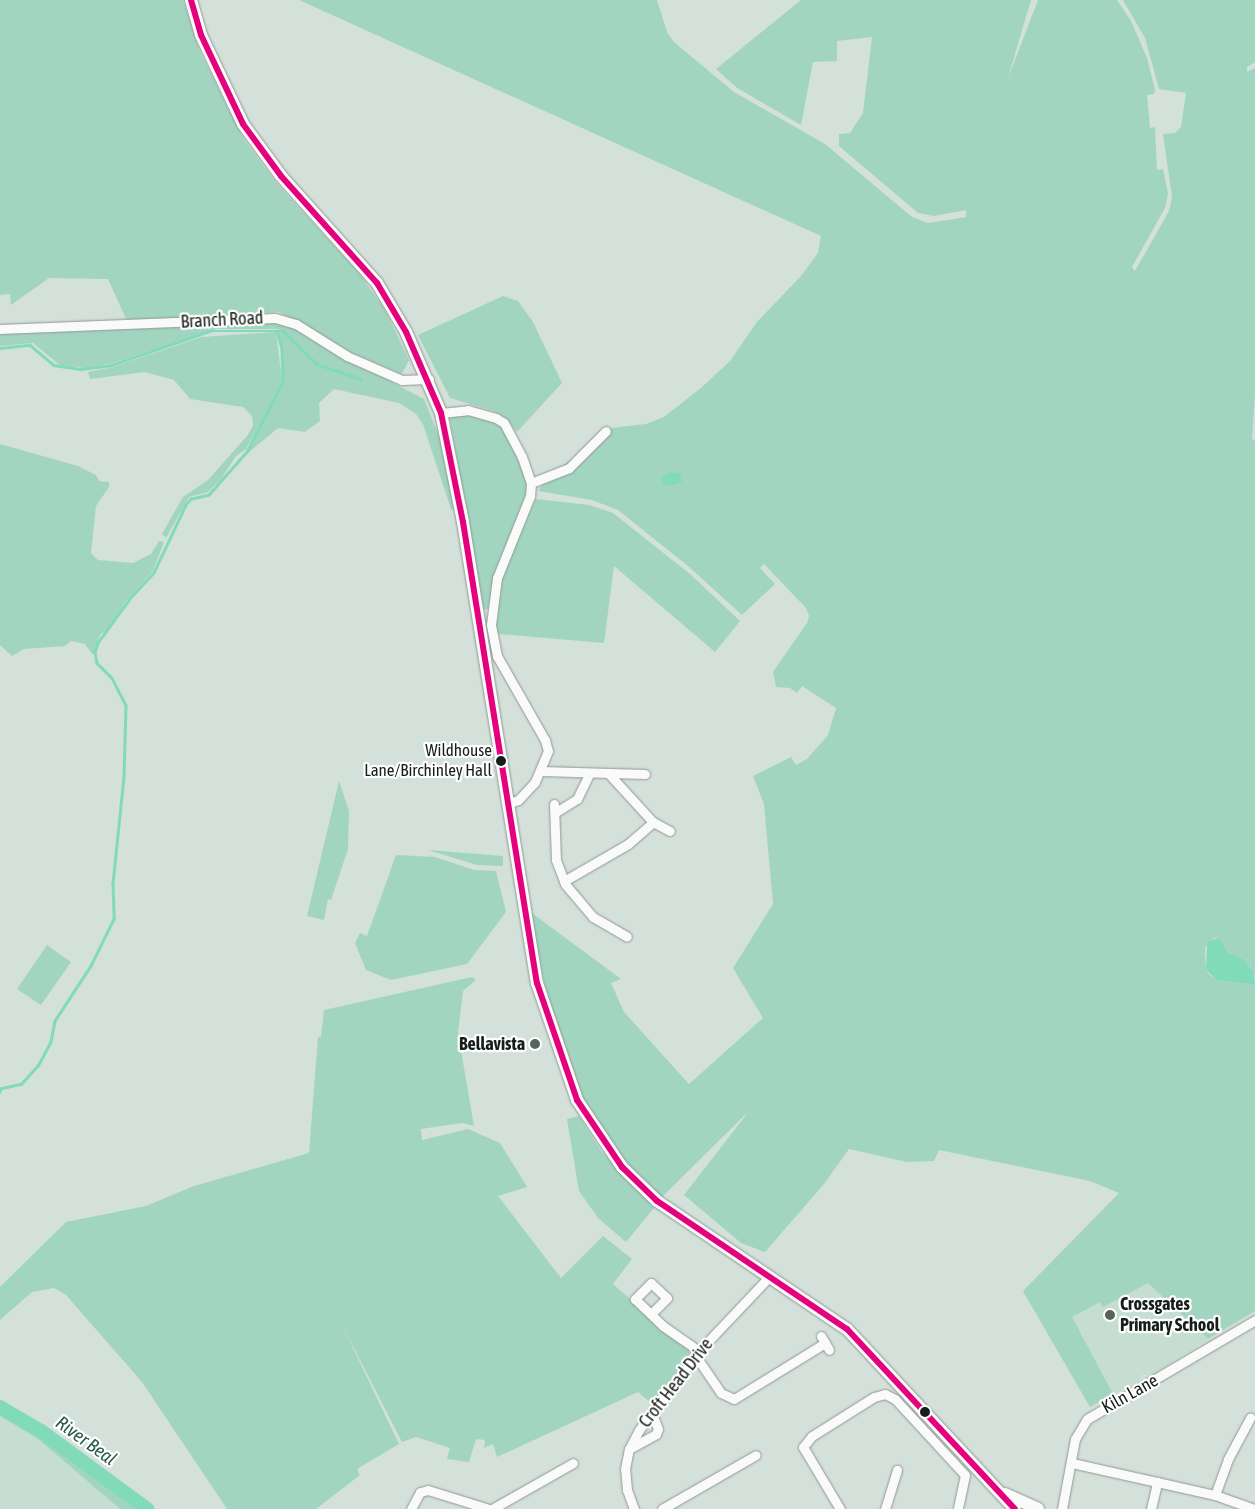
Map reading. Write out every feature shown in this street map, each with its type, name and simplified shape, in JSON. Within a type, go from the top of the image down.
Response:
[{"type":"main road","points":[[191,0],[201,35],[243,124],[281,176],[377,283],[406,332],[428,379],[441,413],[462,513],[537,983],[577,1100],[622,1166],[657,1201],[720,1246],[770,1276],[846,1329],[1003,1493],[1015,1509]]},
{"type":"main road","points":[[1003,1493],[1038,1509]]},
{"type":"street","name":"Branch Road","points":[[0,329],[275,318],[296,324],[347,356],[402,380],[428,379]]},
{"type":"street","points":[[441,413],[468,410],[496,418],[504,423],[522,457],[532,483],[530,496],[497,578],[490,615],[497,656],[545,740],[548,751],[541,771],[518,800],[507,804]]},
{"type":"street","points":[[532,483],[569,468],[606,430]]},
{"type":"street","points":[[541,771],[589,774],[645,774]]},
{"type":"street","points":[[589,774],[577,799],[555,808],[554,847],[564,881],[592,917],[626,937]]},
{"type":"street","points":[[609,774],[653,822],[670,831]]},
{"type":"street","points":[[564,881],[628,844],[653,822]]},
{"type":"street","name":"Croft Head Drive","points":[[634,1509],[627,1490],[626,1469],[629,1449],[652,1413],[697,1353],[770,1276]]},
{"type":"street","points":[[652,1313],[663,1326],[697,1353],[721,1393],[734,1399],[825,1343]]},
{"type":"street","name":"Kiln Lane","points":[[1062,1509],[1077,1432],[1087,1419],[1255,1320]]},
{"type":"street","points":[[840,1509],[803,1447],[812,1436],[877,1395],[885,1394],[895,1399],[965,1475],[958,1509]]},
{"type":"street","points":[[629,1449],[656,1434],[658,1430],[652,1413]]},
{"type":"street","points":[[1215,1496],[1228,1460],[1250,1418]]},
{"type":"street","points":[[662,1509],[756,1455]]},
{"type":"street","points":[[411,1509],[420,1492],[428,1490],[490,1509],[573,1462]]},
{"type":"street","points":[[1072,1463],[1215,1496],[1254,1509]]},
{"type":"street","points":[[885,1509],[897,1470]]},
{"type":"street","points":[[1151,1509],[1157,1482]]},
{"type":"shaded area","points":[[0,0],[183,0],[200,52],[243,138],[277,184],[359,273],[385,310],[409,360],[402,374],[352,353],[279,312],[127,321],[108,279],[49,278],[11,305],[10,294],[0,295]]},
{"type":"shaded area","points":[[299,0],[657,0],[667,32],[674,42],[734,92],[825,144],[912,217],[928,223],[966,217],[966,210],[934,216],[918,213],[839,146],[839,134],[850,133],[863,113],[872,37],[837,41],[837,61],[813,62],[801,125],[737,88],[716,69],[801,0],[1031,0],[1008,78],[1038,0],[1117,0],[1131,21],[1147,58],[1155,90],[1154,94],[1147,95],[1150,128],[1155,127],[1157,170],[1163,169],[1168,193],[1165,208],[1132,267],[1135,271],[1169,211],[1172,197],[1163,134],[1175,133],[1181,127],[1186,93],[1159,89],[1145,38],[1123,0],[1255,0],[1255,62],[1247,67],[1247,72],[1255,68],[1255,394],[1252,439],[1255,440],[1255,975],[1242,958],[1228,953],[1219,937],[1214,938],[1205,948],[1206,970],[1217,980],[1255,985],[1255,1311],[1208,1339],[1148,1283],[1103,1307],[1100,1302],[1072,1317],[1113,1394],[1090,1407],[1023,1291],[1119,1193],[1090,1181],[939,1150],[934,1161],[907,1162],[849,1149],[824,1184],[765,1252],[741,1243],[684,1195],[749,1111],[662,1197],[627,1164],[587,1107],[573,1075],[550,1008],[529,911],[621,979],[611,983],[624,1012],[689,1084],[763,1018],[733,968],[773,904],[764,804],[753,776],[791,757],[796,765],[807,759],[828,735],[836,708],[802,686],[797,693],[790,688],[776,687],[773,672],[807,623],[809,616],[806,608],[764,564],[760,568],[775,584],[742,615],[688,566],[618,510],[592,500],[538,491],[547,478],[612,428],[646,424],[664,417],[701,388],[730,361],[757,322],[801,276],[818,253],[821,236]]},
{"type":"shaded area","points":[[503,296],[518,301],[533,322],[562,383],[517,432],[506,418],[493,411],[450,398],[418,335]]},
{"type":"shaded area","points":[[251,319],[285,323],[394,379],[393,383],[424,399],[440,439],[454,510],[451,509],[423,424],[416,414],[399,403],[334,389],[319,403],[320,421],[305,432],[278,428],[248,453],[284,382],[283,350],[278,331],[282,331],[316,365],[363,380],[317,363],[282,329],[216,329],[109,364],[85,368],[61,366],[33,343],[0,346],[0,332],[83,328],[133,329]]},
{"type":"shaded area","points":[[276,332],[282,381],[265,416],[246,449],[236,456],[221,479],[208,492],[189,497],[166,538],[162,534],[183,497],[208,480],[247,436],[253,426],[252,416],[243,407],[190,399],[174,380],[145,372],[90,379],[88,372],[113,367],[201,337]]},
{"type":"shaded area","points":[[457,413],[475,415],[499,424],[514,446],[526,479],[527,491],[494,578],[488,609],[482,610],[450,419]]},
{"type":"shaded area","points":[[0,444],[78,466],[96,475],[99,481],[109,482],[109,487],[96,506],[91,553],[98,560],[133,563],[151,554],[159,541],[164,542],[153,571],[126,601],[110,627],[100,635],[93,655],[85,644],[71,641],[65,646],[24,649],[12,656],[0,645]]},
{"type":"shaded area","points":[[671,472],[681,474],[682,482],[669,486],[663,483],[661,478]]},
{"type":"shaded area","points":[[536,499],[589,505],[613,513],[690,574],[740,621],[715,652],[614,566],[604,643],[498,634],[494,613],[501,573]]},
{"type":"shaded area","points":[[339,781],[349,811],[348,849],[331,900],[328,899],[324,920],[307,916]]},
{"type":"shaded area","points":[[428,850],[503,856],[503,866],[477,865]]},
{"type":"shaded area","points":[[396,855],[435,857],[474,870],[496,871],[506,912],[467,964],[391,980],[366,970],[355,943],[360,933],[367,936]]},
{"type":"shaded area","points":[[1219,937],[1228,953],[1242,958],[1254,973],[1255,985],[1217,980],[1206,970],[1207,943]]},
{"type":"shaded area","points":[[47,945],[71,962],[41,1005],[17,989]]},
{"type":"shaded area","points":[[472,977],[476,980],[463,991],[458,1033],[474,1126],[462,1123],[421,1129],[422,1140],[468,1129],[500,1143],[527,1187],[498,1196],[561,1278],[603,1236],[632,1259],[613,1284],[691,1352],[652,1404],[638,1392],[497,1457],[493,1444],[484,1448],[485,1440],[476,1439],[469,1462],[447,1459],[450,1448],[416,1437],[402,1442],[342,1325],[399,1444],[357,1469],[360,1475],[316,1509],[227,1509],[142,1382],[65,1294],[54,1288],[32,1292],[0,1320],[0,1287],[66,1222],[146,1206],[194,1186],[309,1153],[318,1037],[321,1037],[324,1010]]},
{"type":"shaded area","points":[[579,1116],[601,1151],[654,1208],[626,1242],[598,1218],[579,1191],[567,1119]]},
{"type":"shaded area","name":"Crossgates Primary School","points":[[1148,1282],[1208,1339],[1151,1376],[1142,1374],[1139,1381],[1090,1407],[1023,1291]]},
{"type":"shaded area","points":[[0,1411],[36,1432],[140,1509],[120,1509],[38,1439],[0,1416]]},
{"type":"shaded area","points":[[0,1416],[38,1439],[120,1509],[0,1509]]},
{"type":"waterway","points":[[277,331],[282,330],[317,364],[361,379]]},
{"type":"waterway","points":[[0,348],[30,345],[54,365],[80,369],[111,365],[210,331],[277,331],[282,349],[283,382],[247,452],[209,495],[191,499],[186,505],[154,573],[130,599],[98,643],[95,652],[97,663],[112,678],[126,705],[124,777],[113,883],[114,919],[91,966],[55,1021],[51,1042],[38,1066],[22,1084],[1,1089],[0,1092]]},
{"type":"waterway","name":"River Beal","points":[[0,1407],[41,1431],[147,1509]]},
{"type":"transit line","points":[[191,0],[201,35],[243,124],[281,176],[377,283],[406,332],[441,413],[463,522],[537,983],[577,1100],[622,1167],[657,1201],[847,1329],[1015,1509]]},
{"type":"place","name":"Wildhouse Lane/Birchinley Hall","points":[[501,761]]},
{"type":"place","name":"Bellavista","points":[[535,1044]]},
{"type":"place","name":"Crossgates Primary School","points":[[1110,1315]]}]
